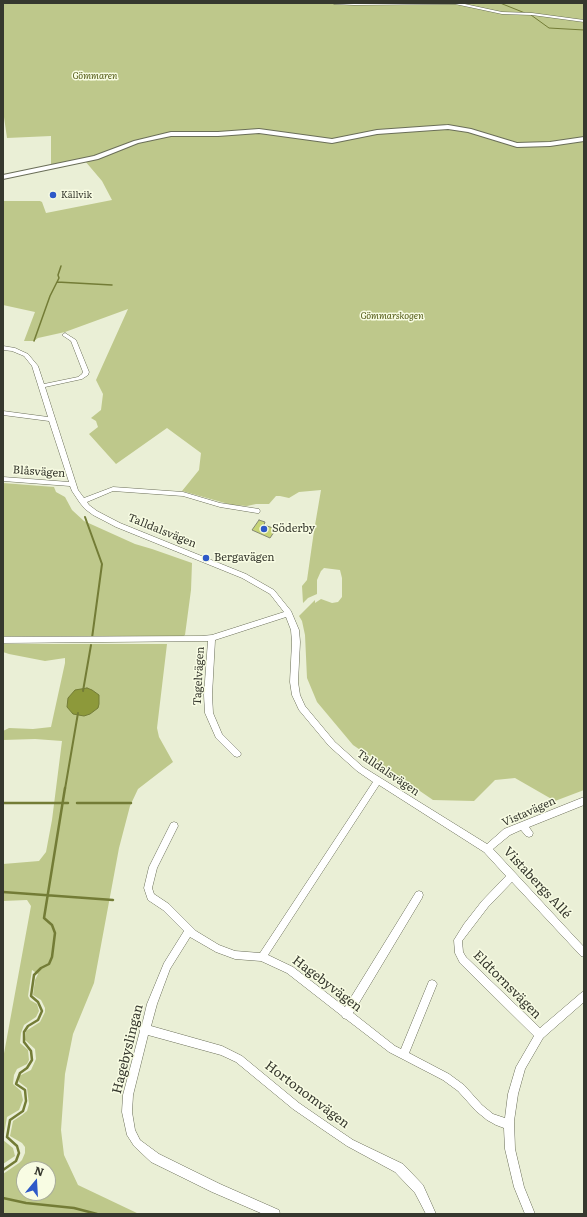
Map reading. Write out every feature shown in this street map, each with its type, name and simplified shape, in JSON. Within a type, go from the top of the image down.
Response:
[{"type":"street","points":[[334,3],[451,3],[465,4],[504,13],[584,20]]},
{"type":"street","points":[[3,177],[96,158],[140,141],[171,134],[218,134],[259,131],[332,141],[377,132],[448,127],[468,130],[517,145],[554,144],[584,139]]},
{"type":"street","points":[[41,386],[80,378],[85,375],[86,372],[73,340],[66,334]]},
{"type":"street","name":"Talldalsvägen","points":[[3,348],[19,352],[29,358],[35,366],[76,491],[82,502],[95,513],[108,520],[257,582],[272,592],[289,614],[296,636],[294,682],[299,701],[313,722],[332,744],[360,769],[487,849]]},
{"type":"street","points":[[3,413],[52,419]]},
{"type":"street","name":"Blåsvägen","points":[[3,479],[74,484]]},
{"type":"street","points":[[82,502],[113,489],[183,494],[220,505],[257,511]]},
{"type":"street","points":[[3,640],[212,638],[289,614]]},
{"type":"street","name":"Tagelvägen","points":[[212,638],[207,699],[209,713],[220,736],[237,754]]},
{"type":"street","points":[[174,826],[153,867],[148,893],[151,897],[166,907],[189,931],[204,942],[226,952],[249,957],[262,957],[378,781]]},
{"type":"street","name":"Vistavägen","points":[[487,849],[507,832],[584,801]]},
{"type":"street","points":[[522,826],[529,833]]},
{"type":"street","name":"Vistabergs Allé","points":[[487,849],[584,953]]},
{"type":"street","name":"Eldtornsvägen","points":[[512,876],[485,904],[458,940],[459,953],[462,960],[540,1035]]},
{"type":"street","points":[[346,1015],[419,895]]},
{"type":"street","name":"Hagebyslingan","points":[[189,931],[160,981],[144,1029],[128,1095],[127,1121],[132,1138],[155,1158],[216,1188],[275,1214]]},
{"type":"street","name":"Hagebyvägen","points":[[262,957],[290,970],[346,1015],[392,1049],[446,1077],[461,1088],[479,1108],[499,1122],[509,1124]]},
{"type":"street","points":[[403,1055],[432,984]]},
{"type":"street","points":[[530,1214],[519,1187],[512,1163],[509,1124],[510,1107],[517,1079],[526,1057],[540,1035],[584,996]]},
{"type":"street","name":"Hortonomvägen","points":[[144,1029],[222,1051],[239,1059],[296,1106],[325,1126],[350,1143],[399,1168],[419,1189],[431,1214]]},
{"type":"green space","name":"Gömmarskogen","points":[[3,3],[584,3],[584,790],[555,801],[515,778],[495,780],[474,801],[433,800],[353,745],[317,702],[307,678],[305,635],[302,621],[299,616],[315,600],[315,603],[321,599],[332,603],[338,602],[342,597],[342,578],[340,570],[324,568],[317,580],[317,594],[308,598],[303,603],[302,586],[307,580],[321,490],[299,492],[289,498],[276,496],[269,504],[247,506],[232,505],[182,491],[199,470],[201,453],[167,428],[116,464],[89,434],[98,427],[96,421],[91,418],[101,410],[103,394],[96,380],[128,309],[65,332],[38,338],[34,341],[24,341],[35,312],[3,305],[3,201],[40,201],[42,202],[46,213],[112,200],[102,181],[85,161],[51,167],[51,136],[7,138],[3,110]]},
{"type":"green space","points":[[3,483],[54,487],[56,492],[65,497],[72,510],[84,521],[135,544],[192,563],[191,590],[185,635],[182,637],[3,636]]},
{"type":"green space","points":[[3,644],[167,644],[157,728],[159,737],[173,762],[138,789],[130,806],[119,848],[94,983],[73,1034],[65,1074],[61,1130],[64,1155],[78,1185],[139,1214],[3,1214],[3,1174],[16,1165],[16,1201],[56,1201],[56,1161],[21,1161],[25,1153],[25,1147],[22,1143],[10,1136],[13,1121],[27,1111],[29,1104],[27,1088],[19,1082],[19,1076],[31,1070],[36,1059],[35,1049],[25,1040],[26,1031],[40,1022],[45,1012],[45,1008],[41,1000],[33,995],[35,980],[38,974],[32,970],[28,996],[30,1000],[37,1004],[39,1011],[36,1017],[24,1025],[21,1033],[20,1043],[28,1050],[29,1060],[27,1064],[17,1069],[14,1075],[13,1084],[21,1091],[23,1100],[19,1110],[7,1117],[3,1140],[3,1059],[31,906],[27,900],[3,901],[3,864],[39,861],[46,852],[52,820],[62,741],[35,739],[3,740],[3,731],[9,728],[33,729],[51,727],[65,663],[65,658],[45,661],[3,652]]},
{"type":"green space","points":[[3,1140],[13,1148],[15,1156],[3,1164]]},
{"type":"shaded area","points":[[87,688],[99,695],[98,708],[90,714],[84,716],[73,714],[67,707],[68,698],[75,690]]},
{"type":"building","name":"Söderby","points":[[259,520],[265,522],[264,525],[276,529],[270,538],[252,530]]},
{"type":"waterway","points":[[500,3],[525,13]]},
{"type":"waterway","points":[[531,15],[549,28],[584,30]]},
{"type":"waterway","points":[[57,282],[61,266]]},
{"type":"waterway","points":[[34,341],[50,296],[57,282]]},
{"type":"waterway","points":[[57,282],[112,285]]},
{"type":"waterway","points":[[85,517],[102,564],[92,638]]},
{"type":"waterway","points":[[83,691],[91,645]]},
{"type":"waterway","points":[[65,789],[78,713]]},
{"type":"waterway","points":[[63,803],[65,788]]},
{"type":"waterway","points":[[3,803],[63,803]]},
{"type":"waterway","points":[[48,895],[63,803]]},
{"type":"waterway","points":[[63,803],[68,803]]},
{"type":"waterway","points":[[77,803],[131,803]]},
{"type":"waterway","points":[[3,892],[48,895]]},
{"type":"waterway","points":[[3,1170],[16,1161],[19,1153],[17,1146],[7,1137],[10,1120],[23,1111],[26,1101],[25,1090],[16,1084],[20,1073],[27,1068],[32,1060],[31,1051],[24,1042],[24,1032],[28,1026],[38,1020],[42,1011],[38,1002],[31,996],[34,975],[41,968],[49,964],[52,957],[55,933],[52,925],[44,918],[48,895]]},
{"type":"waterway","points":[[48,895],[113,900]]},
{"type":"waterway","points":[[3,1198],[26,1203],[74,1208],[97,1214]]},
{"type":"place","name":"Källvik","points":[[53,195]]},
{"type":"place","name":"Söderby","points":[[264,529]]},
{"type":"place","name":"Bergavägen","points":[[206,558]]},
{"type":"park label","name":"Gömmaren","points":[[95,76]]}]
